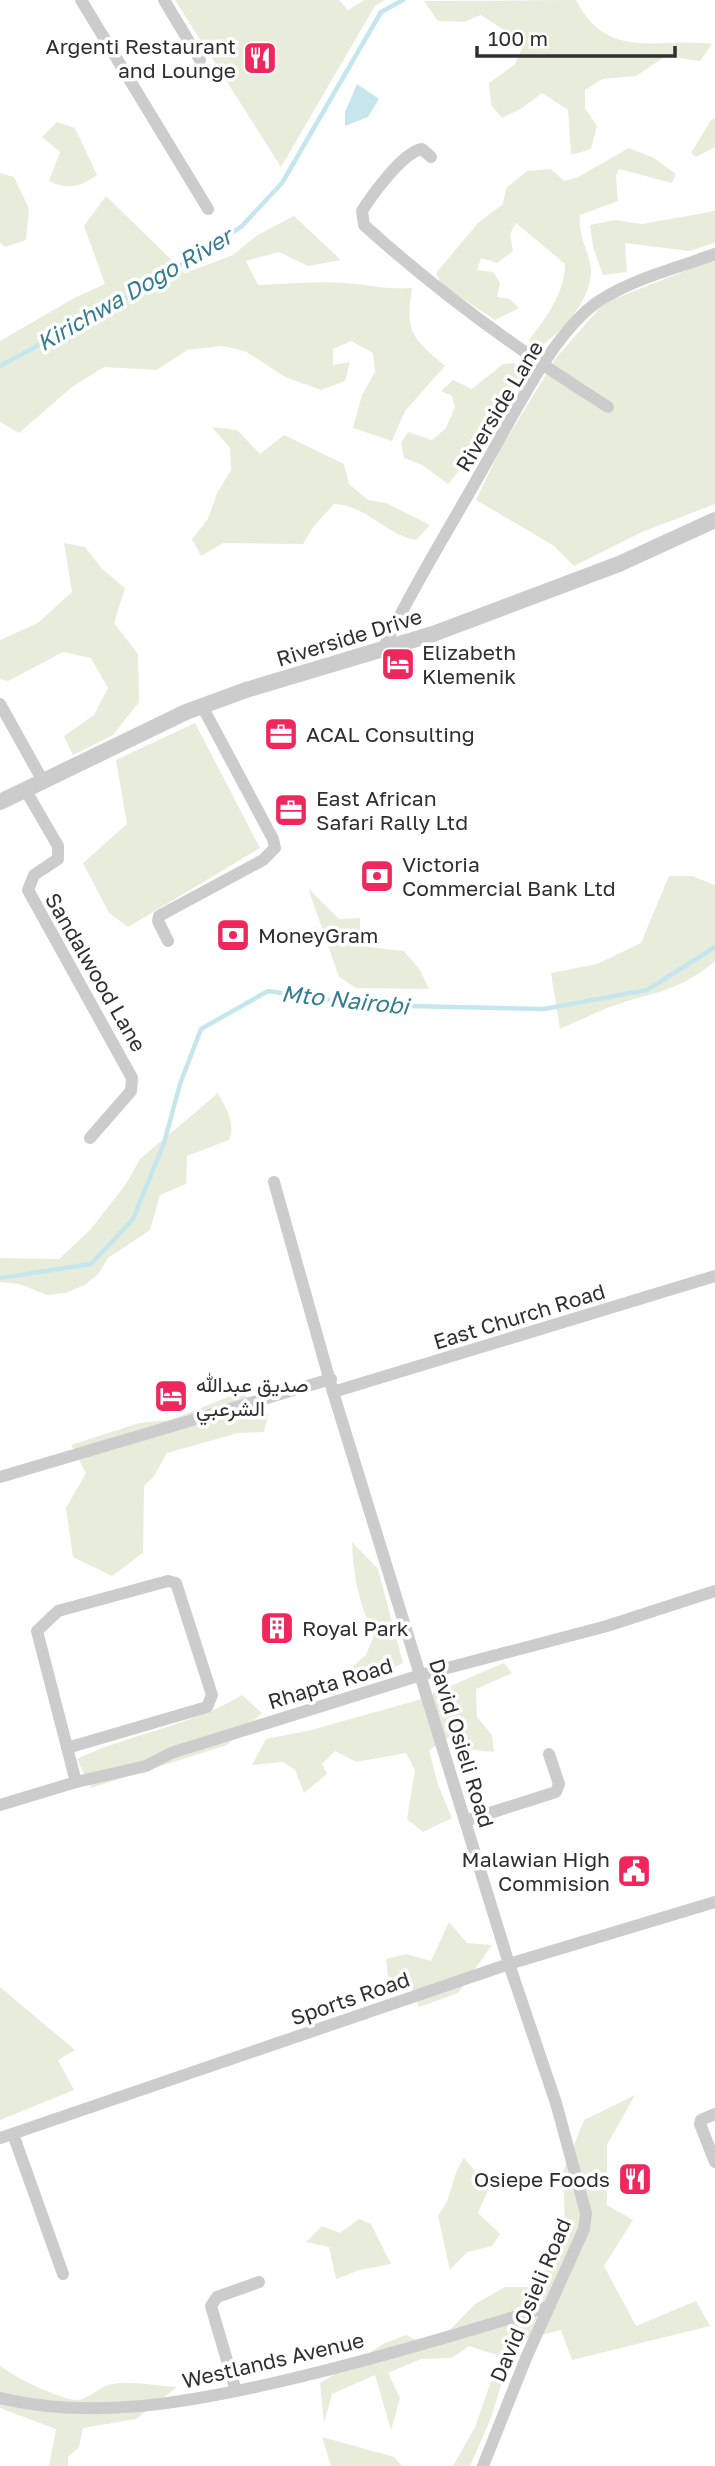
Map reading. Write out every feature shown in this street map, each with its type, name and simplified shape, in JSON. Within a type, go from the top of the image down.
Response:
[{"type":"street","points":[[81,0],[208,209]]},
{"type":"street","points":[[164,0],[200,60]]},
{"type":"street","points":[[431,157],[422,149],[415,150],[385,179],[362,211],[364,225],[402,260],[543,366],[608,407]]},
{"type":"street","name":"Riverside Lane","points":[[383,649],[405,603],[543,366],[569,331],[601,300],[641,281],[715,254]]},
{"type":"street","name":"Riverside Drive","points":[[0,802],[202,706],[433,634],[619,564],[715,520]]},
{"type":"street","points":[[0,704],[44,783]]},
{"type":"street","points":[[168,941],[158,921],[159,916],[263,860],[275,848],[273,839],[202,706]]},
{"type":"street","name":"Sandalwood Lane","points":[[26,791],[58,846],[59,855],[58,859],[34,875],[28,890],[132,1078],[131,1091],[90,1138]]},
{"type":"street","name":"David Osieli Road","points":[[274,1182],[332,1385],[509,1964],[556,2103],[586,2213],[584,2229],[483,2466]]},
{"type":"street","name":"East Church Road","points":[[0,1478],[715,1276]]},
{"type":"street","points":[[67,1748],[207,1707],[212,1695],[176,1583],[169,1581],[58,1611],[37,1631],[67,1748],[76,1782]]},
{"type":"street","name":"Rhapta Road","points":[[0,1805],[76,1782],[146,1766],[171,1753],[421,1675],[607,1626],[715,1591]]},
{"type":"street","points":[[466,1821],[556,1792],[559,1784],[549,1754]]},
{"type":"street","name":"Sports Road","points":[[0,2138],[509,1964],[715,1902]]},
{"type":"street","points":[[715,2114],[701,2120],[700,2124],[715,2162]]},
{"type":"street","points":[[13,2134],[63,2274]]},
{"type":"street","points":[[236,2391],[211,2306],[216,2297],[260,2282]]},
{"type":"street","name":"Westlands Avenue","points":[[0,2398],[62,2409],[104,2410],[236,2391],[353,2364],[550,2306]]},
{"type":"green space","points":[[175,0],[339,0],[348,10],[365,0],[385,0],[375,6],[281,167]]},
{"type":"green space","points":[[576,0],[588,19],[603,32],[618,39],[653,44],[712,44],[700,61],[666,56],[636,76],[602,79],[585,90],[585,108],[597,126],[591,149],[571,155],[568,110],[542,93],[522,108],[502,118],[491,105],[489,83],[515,64],[524,43],[481,15],[464,22],[438,21],[424,1]]},
{"type":"green space","points":[[715,118],[715,147],[696,157],[691,153],[711,120]]},
{"type":"green space","points":[[57,122],[75,128],[97,175],[86,182],[68,186],[49,181],[60,152],[42,137]]},
{"type":"green space","points":[[629,148],[654,158],[676,174],[672,183],[619,169],[616,176],[618,201],[580,215],[581,234],[590,263],[588,288],[567,323],[538,348],[529,340],[558,295],[565,264],[516,223],[510,234],[513,251],[497,263],[481,258],[477,270],[493,272],[500,283],[497,297],[510,299],[519,308],[495,320],[442,285],[436,273],[478,223],[503,204],[506,188],[527,171],[551,169],[564,181],[578,177]]},
{"type":"green space","points":[[0,173],[14,177],[29,209],[26,240],[5,247],[0,243]]},
{"type":"green space","points":[[106,196],[185,273],[233,255],[256,236],[294,216],[341,260],[308,266],[279,252],[246,261],[258,285],[335,282],[412,288],[410,315],[414,333],[425,348],[445,366],[405,411],[392,441],[353,428],[362,395],[375,372],[373,353],[351,341],[333,349],[333,365],[350,362],[345,381],[321,390],[285,377],[245,351],[221,346],[187,350],[157,370],[104,367],[72,387],[19,433],[0,422],[0,341],[76,297],[105,284],[84,226]]},
{"type":"green space","points":[[715,211],[715,243],[689,251],[625,243],[627,272],[603,275],[593,247],[590,225],[615,220],[642,224]]},
{"type":"green space","points":[[715,259],[715,504],[642,532],[574,566],[554,546],[476,500],[500,450],[556,358],[604,303]]},
{"type":"green space","points":[[515,363],[518,382],[448,484],[422,465],[404,458],[401,443],[408,432],[432,440],[446,428],[455,407],[452,396],[441,391],[453,380],[472,389],[503,364]]},
{"type":"green space","points":[[212,427],[237,430],[260,454],[284,435],[344,464],[349,484],[368,500],[386,503],[430,525],[416,540],[395,532],[356,509],[334,504],[314,526],[303,544],[223,543],[201,556],[192,539],[208,519],[217,493],[231,470],[230,448]]},
{"type":"green space","points":[[64,543],[85,547],[102,569],[125,588],[114,623],[138,654],[139,702],[113,735],[73,755],[64,736],[94,715],[108,688],[91,658],[63,652],[8,681],[0,679],[0,640],[38,623],[72,592]]},
{"type":"green space","points":[[195,723],[260,848],[128,927],[109,913],[83,863],[127,824],[116,760]]},
{"type":"green space","points":[[669,876],[692,876],[715,885],[715,961],[679,985],[609,1007],[560,1029],[551,973],[597,964],[641,943]]},
{"type":"green space","points":[[308,888],[339,919],[360,918],[360,946],[404,951],[420,970],[429,989],[356,988],[339,977]]},
{"type":"green space","points":[[218,1093],[231,1122],[229,1140],[187,1156],[186,1184],[160,1195],[150,1230],[108,1258],[99,1273],[85,1285],[65,1293],[47,1295],[19,1284],[0,1282],[0,1258],[59,1259],[91,1229],[126,1184],[140,1159]]},
{"type":"green space","points":[[241,1392],[268,1415],[264,1432],[238,1433],[167,1453],[154,1476],[144,1486],[143,1553],[112,1576],[73,1557],[66,1508],[86,1473],[71,1445],[139,1423],[170,1420]]},
{"type":"green space","points":[[352,1542],[378,1569],[403,1663],[363,1683],[352,1667],[366,1655],[374,1635],[358,1590]]},
{"type":"green space","points":[[504,1663],[512,1673],[476,1689],[477,1717],[492,1735],[494,1752],[457,1748],[450,1737],[429,1750],[438,1785],[452,1818],[423,1832],[407,1819],[415,1770],[406,1753],[356,1762],[335,1751],[322,1764],[327,1774],[304,1793],[295,1770],[283,1762],[252,1765],[266,1739],[311,1730],[415,1701]]},
{"type":"green space","points":[[242,1695],[262,1713],[227,1745],[91,1788],[77,1759],[118,1742],[182,1722]]},
{"type":"green space","points":[[449,1922],[467,1943],[492,1945],[458,1993],[419,2007],[410,1983],[388,1977],[386,1959],[406,1954],[431,1961]]},
{"type":"green space","points":[[0,1987],[75,2050],[58,2060],[74,2090],[0,2120]]},
{"type":"green space","points":[[635,2095],[607,2145],[607,2205],[633,2220],[604,2266],[636,2326],[696,2301],[710,2326],[572,2360],[561,2330],[515,2342],[491,2418],[470,2466],[453,2466],[475,2427],[500,2356],[469,2346],[452,2358],[421,2359],[388,2373],[400,2398],[391,2430],[375,2375],[332,2394],[324,2423],[320,2383],[385,2343],[406,2335],[432,2348],[475,2304],[505,2287],[537,2287],[565,2237],[564,2193],[560,2179],[584,2120]]},
{"type":"green space","points":[[464,2158],[489,2188],[478,2213],[500,2234],[492,2246],[467,2252],[450,2270],[438,2216]]},
{"type":"green space","points":[[359,2219],[371,2224],[391,2264],[360,2270],[336,2279],[329,2247],[306,2242],[322,2226],[340,2233]]},
{"type":"green space","points":[[0,2365],[49,2392],[78,2400],[108,2385],[119,2383],[177,2387],[136,2419],[83,2428],[79,2447],[68,2457],[68,2466],[49,2466],[56,2429],[0,2408]]},
{"type":"green space","points":[[322,2437],[394,2457],[402,2466],[331,2466]]},
{"type":"water","points":[[357,84],[379,99],[368,117],[345,126],[345,112]]},
{"type":"waterway","name":"Kirichwa Dogo River","points":[[0,366],[135,293],[241,227],[282,183],[381,12],[403,0]]},
{"type":"waterway","name":"Mto Nairobi","points":[[0,1278],[91,1264],[133,1219],[164,1143],[180,1084],[201,1029],[268,991],[362,1005],[544,1009],[647,990],[715,947]]},
{"type":"place","name":"Argenti Restaurant and Lounge","points":[[260,58]]},
{"type":"place","name":"Elizabeth Klemenik","points":[[398,664]]},
{"type":"place","name":"ACAL Consulting","points":[[281,734]]},
{"type":"place","name":"East African Safari Rally Ltd","points":[[291,810]]},
{"type":"place","name":"Victoria Commercial Bank Ltd","points":[[377,876]]},
{"type":"place","name":"MoneyGram","points":[[233,935]]},
{"type":"place","name":"صديق عبدالله الشرعبي","points":[[171,1396]]},
{"type":"place","name":"Royal Park","points":[[277,1628]]},
{"type":"place","name":"Malawian High Commision","points":[[634,1871]]},
{"type":"place","name":"Osiepe Foods","points":[[635,2179]]}]
